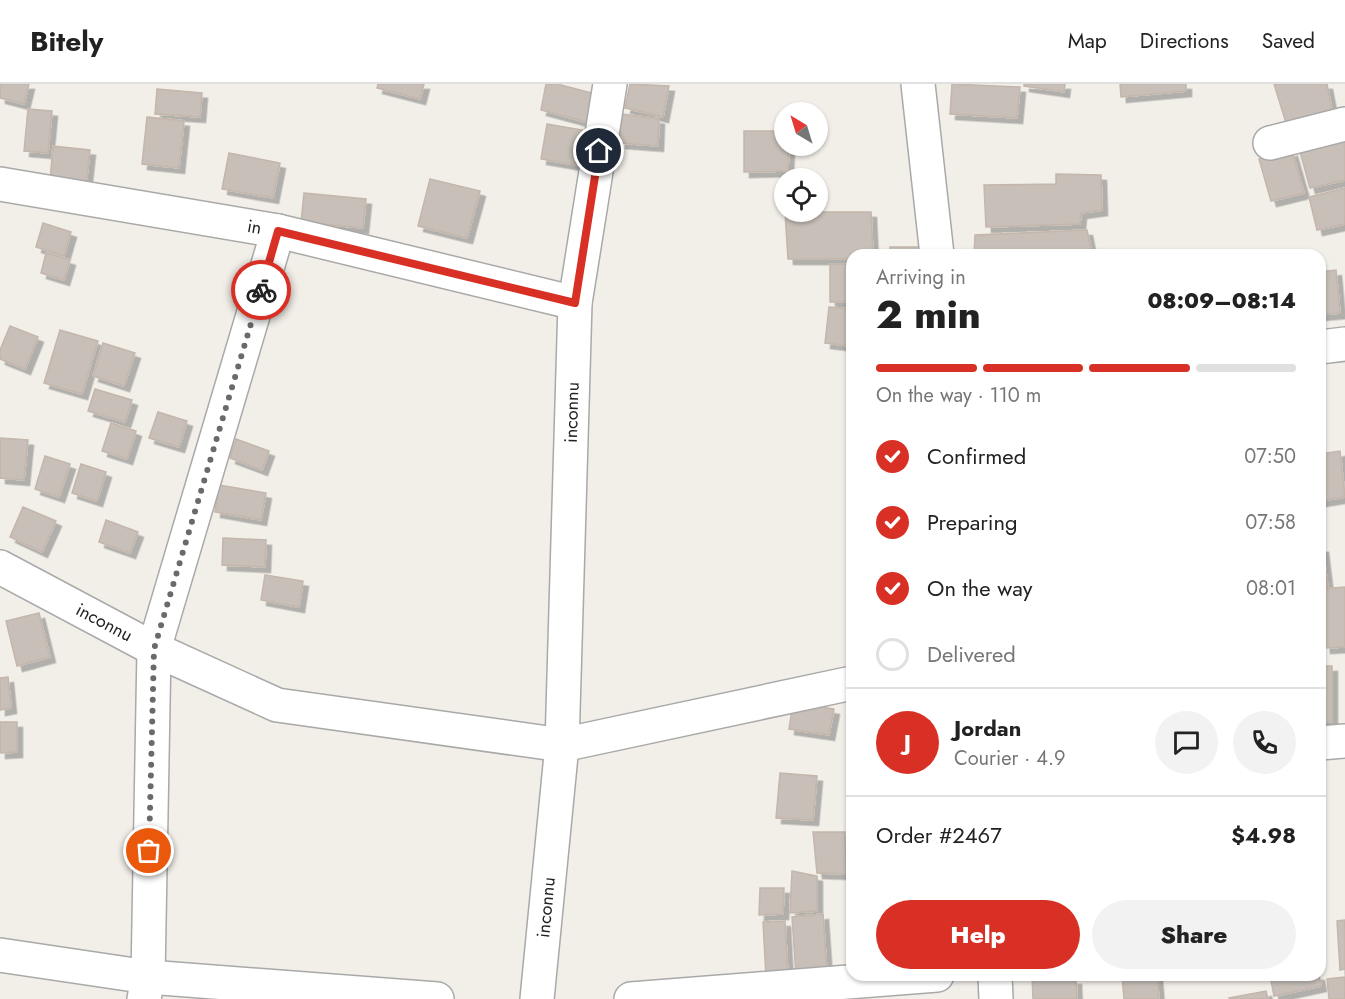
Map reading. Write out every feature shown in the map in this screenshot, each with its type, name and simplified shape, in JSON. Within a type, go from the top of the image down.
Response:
[{"type":"street","name":"inconnu","points":[[537,999],[562,745],[575,303],[610,84]]},
{"type":"street","points":[[918,84],[936,249]]},
{"type":"street","points":[[1270,143],[1345,124]]},
{"type":"street","name":"in","points":[[0,184],[278,231],[575,303]]},
{"type":"street","points":[[146,988],[154,649],[278,231]]},
{"type":"street","points":[[1326,346],[1345,344]]},
{"type":"street","name":"inconnu","points":[[0,567],[154,649],[277,705],[562,745],[846,684]]},
{"type":"street","points":[[1326,743],[1345,741]]},
{"type":"street","points":[[0,955],[146,988],[437,999]]},
{"type":"street","points":[[631,999],[860,981]]},
{"type":"street","points":[[995,981],[996,999]]},
{"type":"building","points":[[0,84],[29,84],[24,104],[0,98]]},
{"type":"building","points":[[378,84],[424,84],[420,99],[377,88]]},
{"type":"building","points":[[546,84],[557,84],[592,93],[586,122],[541,110]]},
{"type":"building","points":[[630,84],[669,86],[663,117],[625,108]]},
{"type":"building","points":[[952,84],[1020,87],[1017,118],[950,114]]},
{"type":"building","points":[[1024,84],[1065,84],[1064,92],[1024,86]]},
{"type":"building","points":[[1120,84],[1186,84],[1186,91],[1121,97]]},
{"type":"building","points":[[1274,84],[1327,84],[1333,115],[1287,126]]},
{"type":"building","points":[[157,89],[202,93],[200,117],[155,114]]},
{"type":"building","points":[[28,109],[52,111],[48,153],[24,151]]},
{"type":"building","points":[[622,114],[659,119],[658,146],[620,143]]},
{"type":"building","points":[[147,117],[184,121],[179,168],[142,164]]},
{"type":"building","points":[[547,124],[588,131],[581,166],[541,159]]},
{"type":"building","points":[[744,131],[774,131],[774,156],[789,156],[788,168],[774,168],[774,171],[744,172]]},
{"type":"building","points":[[1345,137],[1345,180],[1310,188],[1299,148]]},
{"type":"building","points":[[53,146],[90,150],[86,185],[50,181]]},
{"type":"building","points":[[1292,151],[1304,193],[1271,201],[1259,159]]},
{"type":"building","points":[[229,153],[280,163],[273,198],[222,189]]},
{"type":"building","points":[[1056,174],[1101,175],[1102,210],[1081,213],[1080,224],[986,227],[984,185],[1056,184]]},
{"type":"building","points":[[430,179],[480,191],[467,238],[418,226]]},
{"type":"building","points":[[1345,188],[1345,224],[1317,230],[1309,197]]},
{"type":"building","points":[[304,193],[366,199],[363,228],[301,222]]},
{"type":"building","points":[[828,212],[871,212],[873,249],[846,249],[846,259],[788,259],[786,222],[828,222]]},
{"type":"building","points":[[43,223],[71,232],[64,256],[36,247]]},
{"type":"building","points":[[1087,230],[1091,249],[974,249],[975,235]]},
{"type":"building","points":[[890,247],[932,247],[932,249],[890,249]]},
{"type":"building","points":[[46,253],[70,260],[64,280],[41,273]]},
{"type":"building","points":[[830,264],[846,264],[846,302],[830,302]]},
{"type":"building","points":[[1336,270],[1340,313],[1326,314],[1326,271]]},
{"type":"building","points":[[829,307],[846,308],[846,346],[825,343]]},
{"type":"building","points":[[10,326],[38,337],[25,369],[0,359],[0,350]]},
{"type":"building","points":[[60,330],[98,341],[82,394],[44,383]]},
{"type":"building","points":[[103,343],[135,353],[124,386],[93,376]]},
{"type":"building","points":[[95,389],[132,400],[125,422],[88,411]]},
{"type":"building","points":[[158,412],[187,421],[179,447],[149,438]]},
{"type":"building","points":[[111,423],[136,431],[127,459],[102,451]]},
{"type":"building","points":[[0,438],[28,440],[24,480],[0,478]]},
{"type":"building","points":[[236,439],[269,451],[262,470],[230,458]]},
{"type":"building","points":[[1340,451],[1345,497],[1326,500],[1326,453]]},
{"type":"building","points":[[45,456],[70,464],[59,497],[35,489]]},
{"type":"building","points":[[81,464],[106,472],[97,501],[72,493]]},
{"type":"building","points":[[219,485],[266,493],[261,520],[215,512]]},
{"type":"building","points":[[23,507],[56,521],[42,552],[10,537]]},
{"type":"building","points":[[106,520],[138,532],[130,553],[99,542]]},
{"type":"building","points":[[223,538],[266,540],[265,567],[222,565]]},
{"type":"building","points":[[265,575],[303,581],[299,607],[261,600]]},
{"type":"building","points":[[1345,587],[1345,647],[1326,648],[1326,589]]},
{"type":"building","points":[[39,613],[50,657],[17,666],[6,621]]},
{"type":"building","points":[[1326,666],[1332,666],[1332,722],[1326,722]]},
{"type":"building","points":[[8,677],[11,708],[0,710],[0,678]]},
{"type":"building","points":[[793,702],[834,709],[829,735],[789,729]]},
{"type":"building","points":[[0,722],[17,722],[17,752],[0,753]]},
{"type":"building","points":[[780,773],[817,776],[813,820],[776,818]]},
{"type":"building","points":[[813,832],[845,832],[846,874],[817,873]]},
{"type":"building","points":[[792,871],[817,876],[817,911],[790,913]]},
{"type":"building","points":[[760,888],[784,888],[783,914],[759,915]]},
{"type":"building","points":[[823,914],[827,972],[796,975],[792,917]]},
{"type":"building","points":[[1345,920],[1345,969],[1340,970],[1337,921]]},
{"type":"building","points":[[785,921],[788,976],[766,977],[763,922]]},
{"type":"building","points":[[1345,977],[1345,999],[1329,999],[1327,979]]},
{"type":"building","points":[[1032,981],[1076,981],[1077,999],[1033,999]]},
{"type":"building","points":[[1122,981],[1158,981],[1159,999],[1124,999]]},
{"type":"building","points":[[1271,981],[1320,981],[1321,986],[1274,996]]},
{"type":"building","points":[[1266,991],[1268,999],[1229,998]]},
{"type":"way so far","points":[[149,851],[154,649],[261,290]]},
{"type":"route","points":[[261,290],[278,231],[575,303],[599,151]]}]
